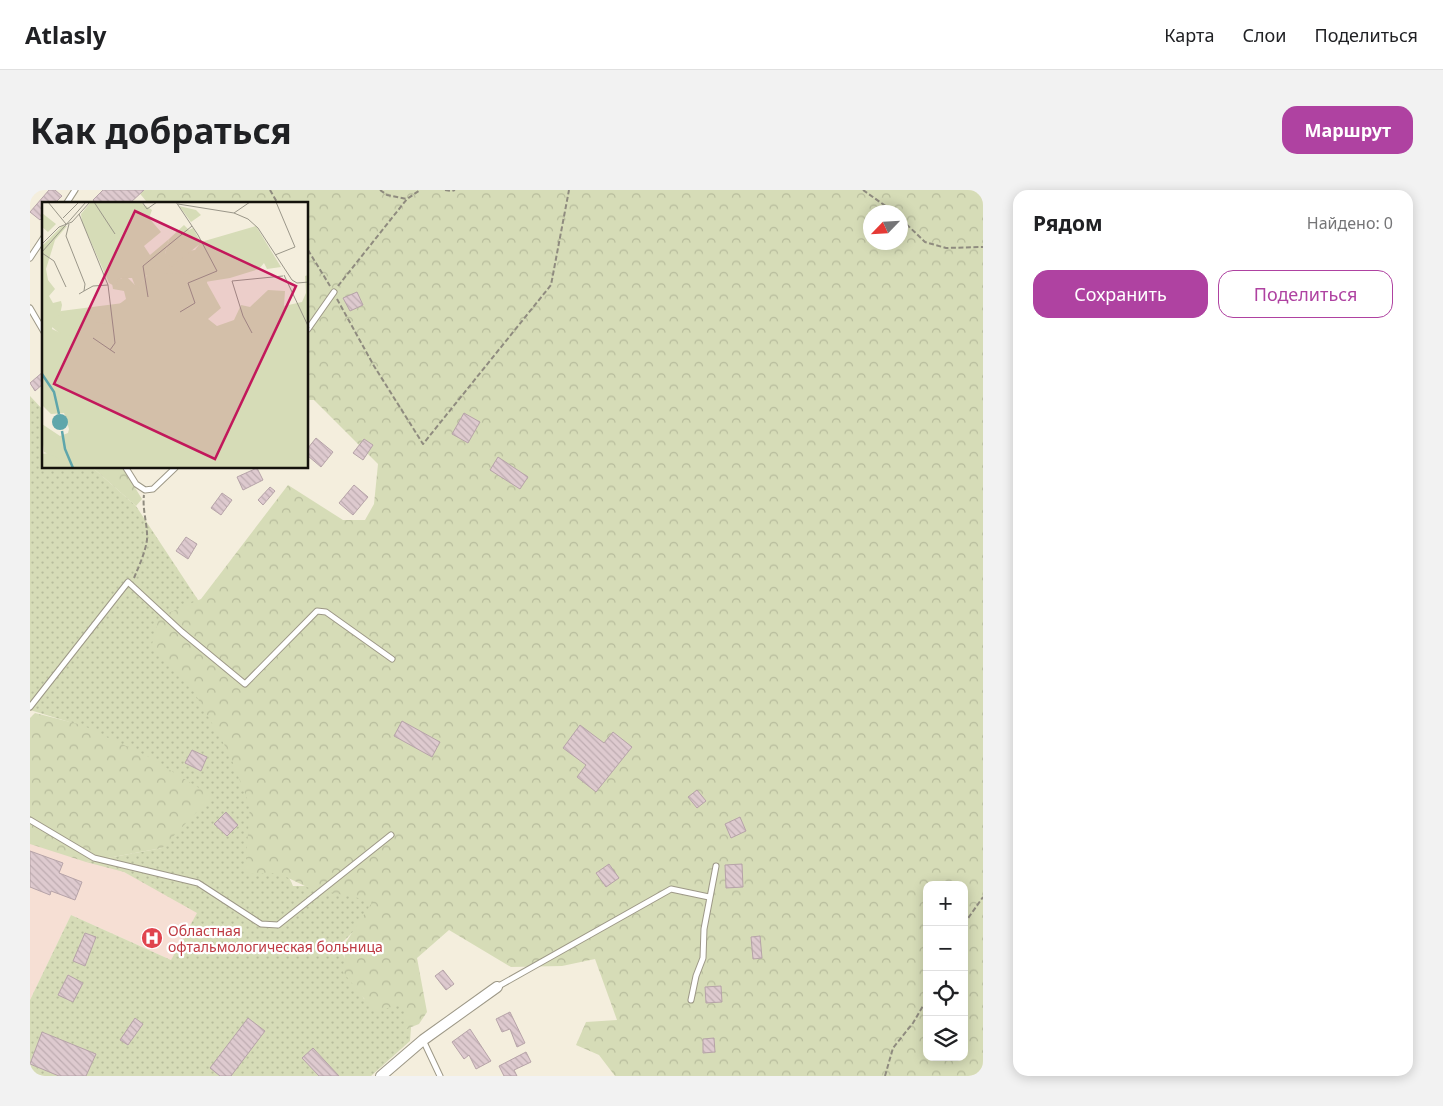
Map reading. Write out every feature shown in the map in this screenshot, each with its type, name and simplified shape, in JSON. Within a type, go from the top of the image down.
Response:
[{"type":"street","points":[[382,1076],[423,1040],[496,987]]},
{"type":"lane","points":[[67,202],[74,190]]},
{"type":"lane","points":[[30,258],[42,240]]},
{"type":"lane","points":[[309,328],[334,292]]},
{"type":"lane","points":[[30,308],[42,329]]},
{"type":"lane","points":[[127,469],[136,484],[144,490],[153,488],[174,469]]},
{"type":"lane","points":[[30,707],[128,582],[182,632],[245,684],[316,610],[326,612],[392,659]]},
{"type":"lane","points":[[30,820],[94,858],[198,883],[260,924],[278,925],[391,835]]},
{"type":"lane","points":[[691,1000],[696,976],[703,958],[704,929],[716,866]]},
{"type":"lane","points":[[496,987],[671,890],[709,897]]},
{"type":"lane","points":[[423,1040],[440,1076]]},
{"type":"path","points":[[270,190],[277,202]]},
{"type":"path","points":[[380,190],[386,195],[407,199]]},
{"type":"path","points":[[334,292],[407,199],[420,190]]},
{"type":"path","points":[[445,190],[455,190]]},
{"type":"path","points":[[309,252],[334,292],[374,366],[423,444],[551,285],[569,190]]},
{"type":"path","points":[[863,190],[884,205]]},
{"type":"path","points":[[908,226],[925,242],[946,248],[983,247]]},
{"type":"path","points":[[128,582],[134,580],[146,541],[143,506],[144,490]]},
{"type":"path","points":[[968,918],[983,897]]},
{"type":"path","points":[[885,1076],[892,1048],[913,1023],[923,1005]]},
{"type":"shaded area","name":"Областная офтальмологическая больница","points":[[30,837],[124,872],[198,912],[171,960],[71,915],[30,1000]]},
{"type":"green space","points":[[137,190],[983,190],[983,1076],[615,1076],[599,1055],[576,1045],[586,1022],[617,1020],[595,959],[562,966],[511,967],[449,930],[417,958],[427,1012],[419,1024],[404,1030],[406,1004],[374,1011],[343,972],[346,942],[373,901],[309,888],[278,873],[245,874],[250,806],[229,753],[194,692],[151,648],[159,617],[201,599],[288,485],[343,520],[365,520],[374,504],[378,464],[314,400],[309,400],[309,202],[144,202],[146,201]]},
{"type":"green space","points":[[30,396],[42,409],[42,469],[94,469],[136,506],[204,609],[194,688],[229,748],[293,886],[342,886],[415,859],[358,927],[339,946],[364,999],[394,1003],[413,1001],[410,1041],[371,1076],[30,1076],[30,1000],[71,915],[171,960],[197,913],[124,872],[86,862],[162,848],[79,725],[30,710]]},
{"type":"green space","points":[[94,469],[124,469],[142,499],[136,506]]},
{"type":"green space","points":[[35,713],[82,725],[147,756],[212,796],[162,848],[86,862],[30,844],[30,718]]},
{"type":"building","points":[[49,190],[55,190],[62,196],[56,202],[42,202],[42,218],[40,220],[30,212]]},
{"type":"building","points":[[103,190],[144,190],[131,202],[94,202],[93,200]]},
{"type":"building","points":[[357,292],[363,305],[350,311],[343,298]]},
{"type":"building","points":[[42,373],[42,385],[35,391],[30,383]]},
{"type":"building","points":[[464,413],[480,422],[468,443],[452,434]]},
{"type":"building","points":[[316,438],[333,452],[321,467],[309,457],[309,447]]},
{"type":"building","points":[[364,439],[373,445],[363,460],[353,453]]},
{"type":"building","points":[[498,457],[528,477],[520,489],[490,470]]},
{"type":"building","points":[[258,469],[263,480],[243,490],[237,477]]},
{"type":"building","points":[[354,485],[368,497],[353,515],[339,503]]},
{"type":"building","points":[[270,487],[275,491],[263,505],[258,500]]},
{"type":"building","points":[[222,493],[232,500],[221,515],[211,508]]},
{"type":"building","points":[[186,537],[197,544],[188,559],[176,551]]},
{"type":"building","points":[[402,721],[440,742],[432,757],[394,736]]},
{"type":"building","points":[[580,725],[604,743],[613,732],[632,747],[596,792],[577,777],[586,765],[563,748]]},
{"type":"building","points":[[192,750],[207,757],[201,771],[185,763]]},
{"type":"building","points":[[697,790],[706,801],[697,808],[688,797]]},
{"type":"building","points":[[226,812],[238,825],[227,836],[214,824]]},
{"type":"building","points":[[740,817],[746,831],[731,838],[725,824]]},
{"type":"building","points":[[30,851],[63,863],[59,873],[82,882],[75,900],[51,891],[50,895],[30,887]]},
{"type":"building","points":[[609,864],[619,878],[606,887],[596,873]]},
{"type":"building","points":[[742,864],[743,887],[726,888],[725,865]]},
{"type":"building","points":[[85,933],[96,937],[85,966],[73,961]]},
{"type":"building","points":[[760,936],[762,958],[753,959],[751,937]]},
{"type":"building","points":[[443,970],[454,984],[446,990],[435,976]]},
{"type":"building","points":[[68,975],[83,983],[73,1002],[58,995]]},
{"type":"building","points":[[721,986],[722,1002],[706,1003],[705,987]]},
{"type":"building","points":[[510,1012],[525,1043],[517,1047],[510,1029],[502,1032],[496,1019]]},
{"type":"building","points":[[135,1018],[143,1024],[128,1045],[120,1040]]},
{"type":"building","points":[[248,1018],[265,1031],[231,1076],[220,1076],[210,1068]]},
{"type":"building","points":[[470,1029],[491,1061],[476,1069],[469,1055],[464,1059],[452,1042]]},
{"type":"building","points":[[42,1032],[96,1054],[86,1076],[59,1076],[30,1064]]},
{"type":"building","points":[[714,1038],[715,1052],[703,1053],[703,1039]]},
{"type":"building","points":[[313,1048],[339,1076],[319,1076],[302,1058]]},
{"type":"building","points":[[526,1052],[531,1062],[514,1070],[517,1076],[504,1076],[499,1066]]},
{"type":"place","name":"Областная офтальмологическая больница","points":[[152,938]]}]
